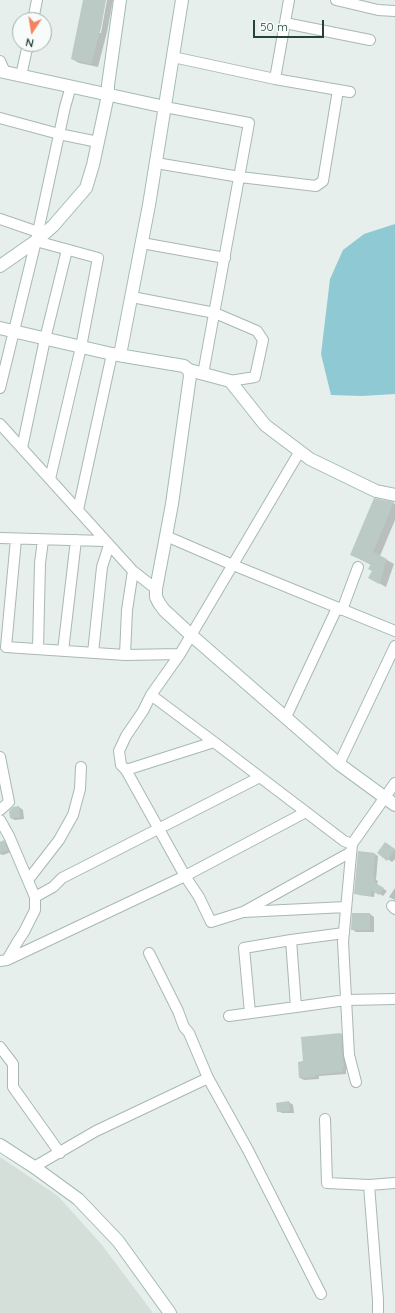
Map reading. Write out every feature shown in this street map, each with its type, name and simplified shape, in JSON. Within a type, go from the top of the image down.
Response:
[{"type":"main road","points":[[0,266],[53,226],[86,188],[93,165],[108,95],[108,85],[120,0]]},
{"type":"main road","points":[[116,354],[132,297],[142,244],[181,0]]},
{"type":"main road","points":[[2,68],[21,76],[165,107]]},
{"type":"main road","points":[[0,328],[81,347],[184,366],[189,370],[230,381],[265,424],[310,459],[376,491],[395,495]]},
{"type":"main road","points":[[189,370],[189,383],[172,504],[156,589],[158,603],[191,636],[339,764],[395,805]]},
{"type":"main road","points":[[0,1145],[34,1167],[78,1199],[118,1241],[170,1313]]},
{"type":"street","points":[[35,12],[37,0]]},
{"type":"street","points":[[275,79],[289,0]]},
{"type":"street","points":[[336,0],[378,10],[395,11]]},
{"type":"street","points":[[285,24],[370,40]]},
{"type":"street","points":[[21,76],[26,52]]},
{"type":"street","points":[[173,57],[275,79],[350,92]]},
{"type":"street","points":[[0,388],[37,237],[71,86]]},
{"type":"street","points":[[156,163],[316,186],[323,181],[338,90]]},
{"type":"street","points":[[165,107],[249,123],[203,374]]},
{"type":"street","points":[[0,118],[59,134],[98,142]]},
{"type":"street","points":[[0,219],[66,250],[98,258],[81,347],[50,479]]},
{"type":"street","points":[[142,244],[225,258]]},
{"type":"street","points":[[22,448],[66,250]]},
{"type":"street","points":[[132,297],[215,313],[257,331],[263,340],[255,377],[230,381]]},
{"type":"street","points":[[78,510],[116,354]]},
{"type":"street","points":[[0,424],[132,570],[156,589]]},
{"type":"street","points":[[300,451],[191,636],[126,736],[118,751],[121,765],[126,770],[185,876],[199,897],[211,922],[243,912],[352,848],[395,783]]},
{"type":"street","points":[[166,536],[395,631]]},
{"type":"street","points":[[0,538],[76,540],[107,543]]},
{"type":"street","points":[[16,539],[3,646],[125,655],[180,654]]},
{"type":"street","points":[[38,649],[40,563],[43,540]]},
{"type":"street","points":[[64,651],[76,540]]},
{"type":"street","points":[[93,653],[102,567],[107,543]]},
{"type":"street","points":[[286,718],[340,609],[358,567]]},
{"type":"street","points":[[125,655],[127,610],[132,570]]},
{"type":"street","points":[[339,764],[395,646]]},
{"type":"street","points":[[151,696],[214,742],[352,848]]},
{"type":"street","points":[[126,770],[214,742]]},
{"type":"street","points":[[0,757],[9,802],[0,810]]},
{"type":"street","points":[[28,880],[59,840],[73,815],[80,789],[81,767]]},
{"type":"street","points":[[36,897],[53,887],[62,878],[260,777]]},
{"type":"street","points":[[4,960],[185,876],[306,812]]},
{"type":"street","points":[[0,820],[9,836],[36,897],[35,910],[24,932],[4,960]]},
{"type":"street","points":[[352,848],[343,942],[349,1055],[356,1082]]},
{"type":"street","points":[[243,912],[346,907]]},
{"type":"street","points":[[250,1013],[244,948],[344,933]]},
{"type":"street","points":[[291,940],[296,1007]]},
{"type":"street","points":[[149,953],[178,1011],[184,1027],[189,1033],[208,1078],[248,1150],[321,1294]]},
{"type":"street","points":[[229,1016],[346,1000],[395,999]]},
{"type":"street","points":[[0,1047],[13,1064],[13,1087],[60,1153]]},
{"type":"street","points":[[34,1167],[96,1131],[208,1078]]},
{"type":"street","points":[[325,1119],[327,1183],[369,1185],[395,1183]]},
{"type":"street","points":[[369,1185],[378,1313]]},
{"type":"shaded area","points":[[0,1157],[58,1196],[102,1245],[153,1313],[0,1313]]},
{"type":"water","points":[[395,224],[395,394],[362,396],[331,395],[321,354],[330,279],[343,250],[364,234]]},
{"type":"building","points":[[83,0],[106,0],[101,28],[91,64],[71,59]]},
{"type":"building","points":[[374,498],[394,502],[373,552],[387,559],[379,584],[368,578],[372,571],[368,569],[371,564],[350,555]]},
{"type":"building","points":[[19,806],[20,817],[10,818],[9,811],[13,807]]},
{"type":"building","points":[[4,840],[8,850],[0,853],[0,842]]},
{"type":"building","points":[[385,842],[395,849],[387,861],[377,853]]},
{"type":"building","points":[[358,851],[375,853],[374,882],[384,888],[379,895],[371,890],[371,896],[354,894]]},
{"type":"building","points":[[352,913],[370,913],[370,930],[351,930]]},
{"type":"building","points":[[341,1033],[344,1067],[342,1067],[343,1072],[299,1078],[298,1062],[303,1061],[301,1037]]},
{"type":"building","points":[[289,1101],[290,1111],[277,1112],[276,1103]]}]
